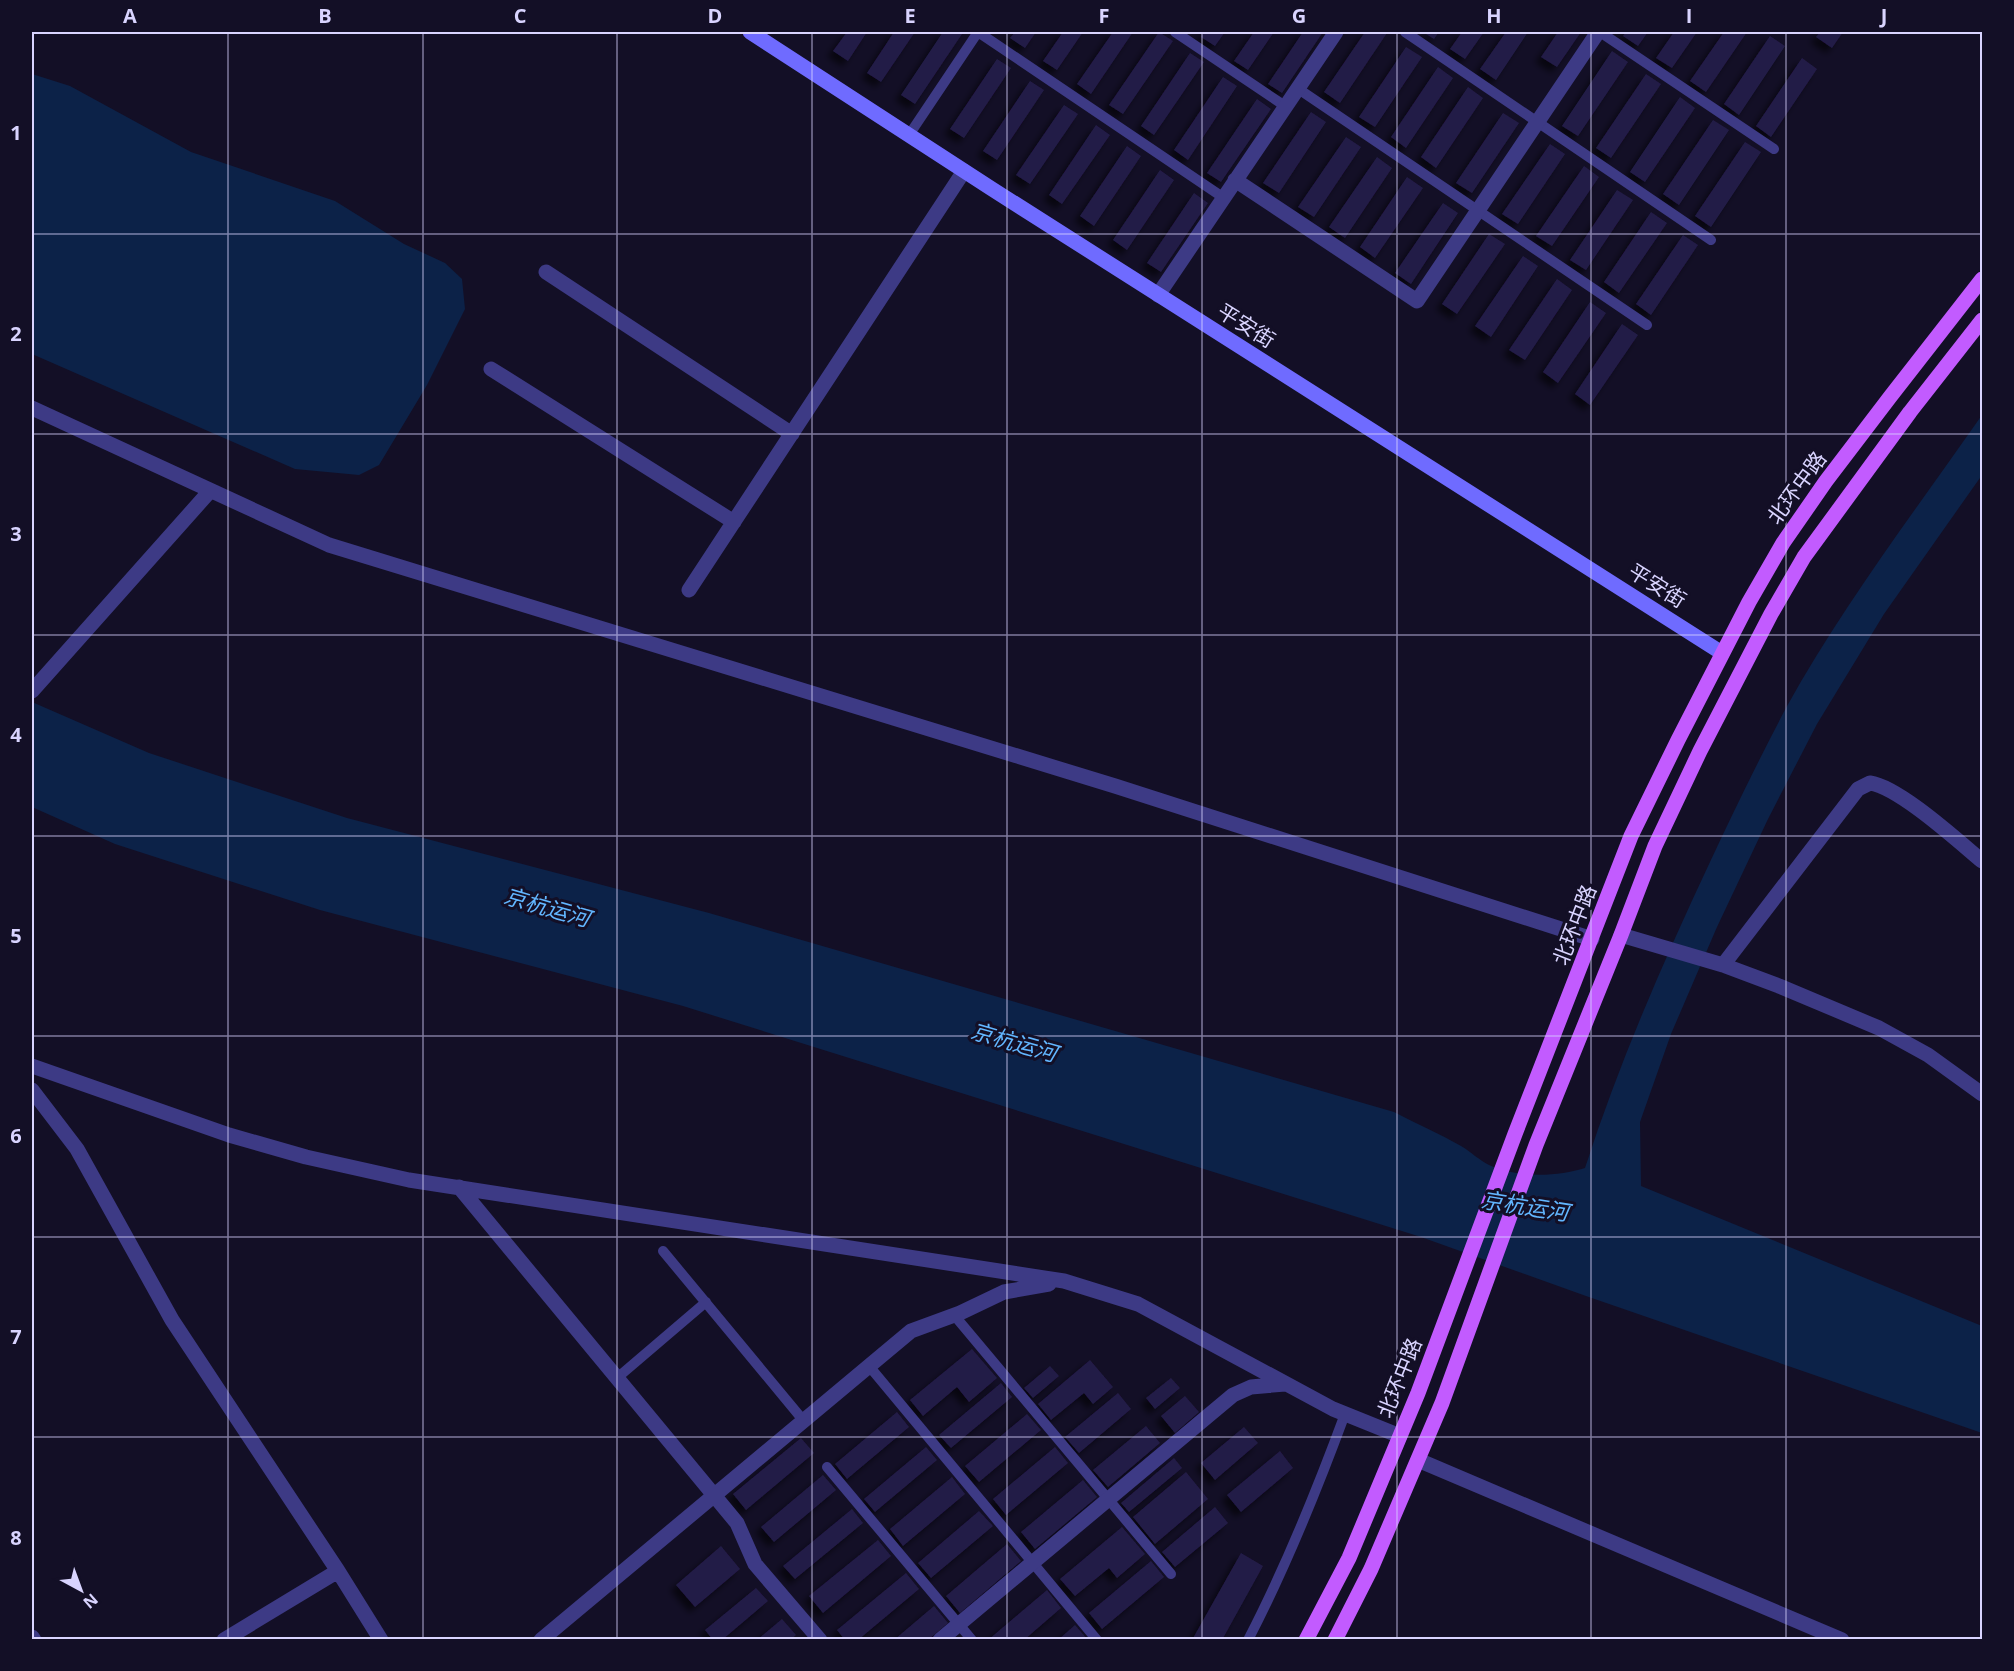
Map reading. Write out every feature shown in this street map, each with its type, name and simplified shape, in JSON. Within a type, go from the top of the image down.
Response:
[{"type":"main road","name":"北环中路","points":[[1306,1640],[1348,1558],[1418,1394],[1515,1134],[1632,836],[1677,740],[1722,652],[1783,543],[1882,406],[1983,279]]},
{"type":"main road","points":[[1335,1640],[1371,1569],[1442,1403],[1536,1145],[1655,846],[1695,761],[1737,678],[1804,556],[1903,421],[1983,320]]},
{"type":"street","name":"平安街","points":[[750,32],[1158,295],[1722,652]]},
{"type":"street","points":[[1158,295],[1336,32]]},
{"type":"street","points":[[1235,180],[1418,300],[1599,32]]},
{"type":"street","points":[[689,590],[964,171]]},
{"type":"street","points":[[546,272],[792,434]]},
{"type":"street","points":[[491,369],[734,522]]},
{"type":"street","points":[[32,408],[329,545],[1115,786],[1592,939]]},
{"type":"street","points":[[32,691],[210,490]]},
{"type":"street","points":[[1723,965],[1858,789],[1870,783],[1889,790],[1908,802],[1983,861]]},
{"type":"street","points":[[1621,935],[1723,965],[1879,1028],[1928,1055],[1983,1094]]},
{"type":"street","points":[[32,1066],[240,1138],[306,1157],[409,1180],[1064,1281],[1138,1304],[1345,1414],[1400,1436]]},
{"type":"street","points":[[32,1090],[77,1149],[172,1320],[381,1640]]},
{"type":"street","points":[[459,1187],[737,1523],[755,1564],[820,1640]]},
{"type":"street","points":[[541,1640],[911,1331],[954,1315],[1004,1292],[1064,1281]]},
{"type":"street","points":[[940,1640],[1233,1395],[1251,1387],[1288,1384]]},
{"type":"street","points":[[1418,1460],[1842,1640]]},
{"type":"street","points":[[224,1640],[338,1571]]},
{"type":"street","points":[[246,1626],[255,1640]]},
{"type":"lane","points":[[909,135],[978,32],[1224,198]]},
{"type":"lane","points":[[1174,32],[1285,106]]},
{"type":"lane","points":[[1405,32],[1711,240]]},
{"type":"lane","points":[[1599,32],[1774,149]]},
{"type":"lane","points":[[1297,88],[1647,325]]},
{"type":"lane","points":[[663,1251],[803,1420]]},
{"type":"lane","points":[[617,1378],[706,1302]]},
{"type":"lane","points":[[954,1315],[1171,1574]]},
{"type":"lane","points":[[868,1366],[1096,1640]]},
{"type":"lane","points":[[1248,1640],[1264,1610],[1317,1490],[1345,1414]]},
{"type":"lane","points":[[827,1467],[972,1640]]},
{"type":"water","points":[[32,74],[70,86],[191,152],[335,201],[404,244],[445,263],[462,279],[465,309],[427,385],[379,465],[359,475],[295,469],[32,354]]},
{"type":"water","name":"京杭运河","points":[[1982,415],[1982,475],[1884,614],[1817,724],[1768,819],[1717,927],[1671,1034],[1640,1122],[1641,1186],[1982,1326],[1982,1433],[1421,1237],[683,1006],[320,910],[115,844],[32,807],[32,702],[149,753],[347,818],[709,913],[1394,1112],[1465,1148],[1485,1163],[1500,1169],[1537,1175],[1574,1171],[1585,1168],[1612,1090],[1659,975],[1728,824],[1786,708],[1855,595]]},
{"type":"building","points":[[847,32],[867,32],[848,61],[833,51]]},
{"type":"building","points":[[894,32],[915,32],[881,82],[867,73]]},
{"type":"building","points":[[943,32],[962,34],[915,104],[901,95]]},
{"type":"building","points":[[1015,32],[1036,32],[1025,48],[1010,38]]},
{"type":"building","points":[[1063,32],[1083,32],[1057,70],[1043,61]]},
{"type":"building","points":[[1113,32],[1133,32],[1091,94],[1077,84]]},
{"type":"building","points":[[1159,32],[1173,41],[1123,114],[1109,105]]},
{"type":"building","points":[[1204,32],[1225,32],[1215,46],[1201,37]]},
{"type":"building","points":[[1254,32],[1274,32],[1248,70],[1234,61]]},
{"type":"building","points":[[1303,32],[1323,32],[1282,93],[1268,84]]},
{"type":"building","points":[[1365,32],[1387,33],[1340,103],[1324,92]]},
{"type":"building","points":[[1423,32],[1439,32],[1434,39]]},
{"type":"building","points":[[1462,32],[1484,32],[1465,59],[1450,49]]},
{"type":"building","points":[[1506,32],[1528,32],[1496,80],[1480,69]]},
{"type":"building","points":[[1558,32],[1581,32],[1557,67],[1541,57]]},
{"type":"building","points":[[1626,32],[1648,32],[1638,46],[1623,36]]},
{"type":"building","points":[[1674,32],[1697,32],[1672,68],[1656,58]]},
{"type":"building","points":[[1724,32],[1747,32],[1706,92],[1690,81]]},
{"type":"building","points":[[1820,32],[1843,32],[1832,48],[1816,37]]},
{"type":"building","points":[[1770,36],[1785,46],[1739,115],[1724,104]]},
{"type":"building","points":[[1406,47],[1422,57],[1375,127],[1359,117]]},
{"type":"building","points":[[1612,51],[1628,62],[1578,136],[1562,126]]},
{"type":"building","points":[[1190,53],[1204,62],[1154,135],[1141,126]]},
{"type":"building","points":[[1802,58],[1817,69],[1771,137],[1756,126]]},
{"type":"building","points":[[997,59],[1011,68],[964,138],[950,129]]},
{"type":"building","points":[[1438,67],[1453,78],[1406,148],[1391,137]]},
{"type":"building","points":[[1646,74],[1661,84],[1611,158],[1596,148]]},
{"type":"building","points":[[1223,77],[1237,86],[1188,160],[1174,150]]},
{"type":"building","points":[[1030,81],[1044,90],[997,160],[983,151]]},
{"type":"building","points":[[1468,87],[1483,98],[1436,168],[1421,157]]},
{"type":"building","points":[[1680,97],[1695,108],[1645,182],[1630,172]]},
{"type":"building","points":[[1257,99],[1271,109],[1221,182],[1207,173]]},
{"type":"building","points":[[1064,105],[1078,114],[1030,184],[1016,175]]},
{"type":"building","points":[[1311,112],[1326,122],[1279,193],[1263,183]]},
{"type":"building","points":[[1503,113],[1519,123],[1472,193],[1456,183]]},
{"type":"building","points":[[1713,120],[1729,130],[1679,205],[1663,194]]},
{"type":"building","points":[[1096,125],[1110,135],[1062,204],[1049,195]]},
{"type":"building","points":[[1346,137],[1361,147],[1314,217],[1298,207]]},
{"type":"building","points":[[1745,142],[1761,152],[1711,227],[1695,216]]},
{"type":"building","points":[[1550,144],[1565,154],[1518,224],[1502,214]]},
{"type":"building","points":[[1127,146],[1141,156],[1094,226],[1080,216]]},
{"type":"building","points":[[1377,157],[1392,168],[1345,238],[1329,227]]},
{"type":"building","points":[[1584,166],[1599,177],[1552,246],[1536,236]]},
{"type":"building","points":[[1160,170],[1174,180],[1127,250],[1113,240]]},
{"type":"building","points":[[1407,177],[1423,188],[1375,258],[1360,247]]},
{"type":"building","points":[[1617,190],[1633,200],[1586,270],[1570,260]]},
{"type":"building","points":[[1194,193],[1208,203],[1161,272],[1147,263]]},
{"type":"building","points":[[1443,203],[1458,213],[1411,284],[1395,273]]},
{"type":"building","points":[[1651,212],[1667,223],[1619,293],[1604,282]]},
{"type":"building","points":[[1489,234],[1505,244],[1457,314],[1442,304]]},
{"type":"building","points":[[1683,235],[1698,245],[1651,315],[1636,304]]},
{"type":"building","points":[[1523,256],[1538,266],[1491,337],[1475,326]]},
{"type":"building","points":[[1557,279],[1572,290],[1525,360],[1509,350]]},
{"type":"building","points":[[1590,302],[1606,313],[1558,383],[1543,372]]},
{"type":"building","points":[[1622,324],[1638,335],[1590,405],[1575,394]]},
{"type":"building","points":[[972,1349],[997,1378],[969,1402],[957,1387],[923,1416],[910,1400]]},
{"type":"building","points":[[1090,1360],[1113,1387],[1093,1404],[1084,1393],[1051,1420],[1038,1404]]},
{"type":"building","points":[[1050,1366],[1059,1376],[1033,1398],[1024,1388]]},
{"type":"building","points":[[1171,1378],[1180,1388],[1155,1409],[1146,1398]]},
{"type":"building","points":[[1001,1383],[1012,1397],[951,1448],[939,1435]]},
{"type":"building","points":[[1118,1393],[1131,1409],[1079,1453],[1065,1437]]},
{"type":"building","points":[[1185,1396],[1199,1412],[1175,1433],[1161,1416]]},
{"type":"building","points":[[897,1412],[909,1427],[847,1479],[835,1464]]},
{"type":"building","points":[[1027,1414],[1041,1430],[979,1482],[965,1466]]},
{"type":"building","points":[[1146,1426],[1160,1443],[1108,1487],[1093,1470]]},
{"type":"building","points":[[1244,1427],[1258,1443],[1215,1480],[1201,1463]]},
{"type":"building","points":[[801,1438],[814,1453],[746,1510],[733,1494]]},
{"type":"building","points":[[926,1447],[937,1460],[875,1512],[864,1499]]},
{"type":"building","points":[[1055,1447],[1068,1463],[1006,1515],[993,1499]]},
{"type":"building","points":[[1280,1451],[1293,1468],[1241,1512],[1227,1495]]},
{"type":"building","points":[[1174,1458],[1182,1468],[1129,1512],[1121,1503]]},
{"type":"building","points":[[1186,1472],[1208,1499],[1155,1544],[1133,1517]]},
{"type":"building","points":[[823,1475],[836,1490],[774,1542],[761,1527]]},
{"type":"building","points":[[952,1477],[965,1494],[903,1546],[890,1529]]},
{"type":"building","points":[[1083,1480],[1097,1497],[1035,1549],[1021,1532]]},
{"type":"building","points":[[1215,1507],[1228,1523],[1175,1567],[1162,1552]]},
{"type":"building","points":[[852,1509],[863,1523],[795,1579],[783,1566]]},
{"type":"building","points":[[979,1511],[993,1526],[931,1578],[918,1563]]},
{"type":"building","points":[[1122,1527],[1145,1554],[1117,1578],[1109,1568],[1075,1596],[1060,1579]]},
{"type":"building","points":[[878,1540],[891,1556],[823,1613],[809,1596]]},
{"type":"building","points":[[1007,1544],[1021,1561],[960,1613],[946,1596]]},
{"type":"building","points":[[721,1546],[740,1569],[695,1607],[676,1585]]},
{"type":"building","points":[[1241,1553],[1263,1566],[1222,1640],[1192,1640]]},
{"type":"building","points":[[1151,1561],[1164,1577],[1102,1629],[1089,1613]]},
{"type":"building","points":[[906,1573],[919,1589],[858,1640],[845,1640],[837,1630]]},
{"type":"building","points":[[756,1588],[768,1601],[722,1640],[713,1640],[705,1630]]},
{"type":"building","points":[[1047,1590],[1061,1608],[1024,1640],[988,1640]]},
{"type":"building","points":[[934,1606],[948,1623],[928,1640],[894,1640]]},
{"type":"building","points":[[782,1619],[796,1635],[790,1640],[757,1640]]},
{"type":"building","points":[[1075,1625],[1088,1640],[1058,1640]]}]
